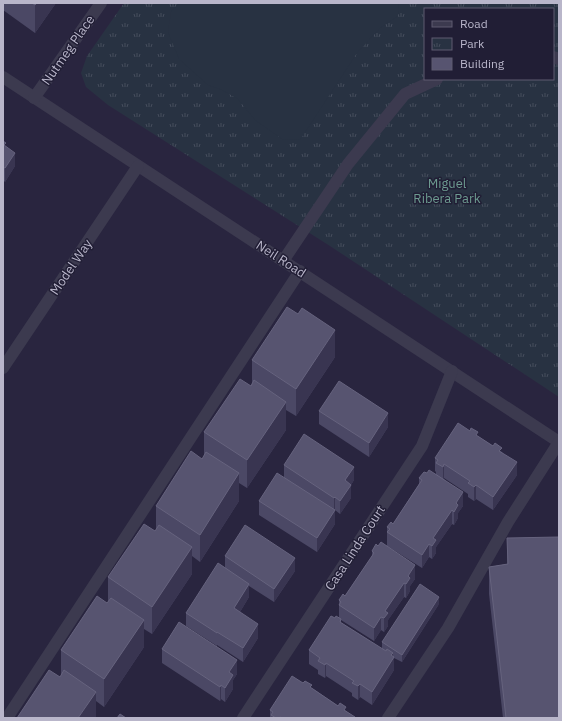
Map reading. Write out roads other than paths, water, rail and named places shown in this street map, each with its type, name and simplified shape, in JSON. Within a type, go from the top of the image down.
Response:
[{"type":"street","name":"Nutmeg Place","points":[[34,98],[101,3]]},
{"type":"street","name":"Neil Road","points":[[3,77],[559,442]]},
{"type":"street","points":[[283,261],[348,164],[405,94],[435,80]]},
{"type":"street","name":"Model Way","points":[[3,368],[138,166]]},
{"type":"street","points":[[7,718],[300,271]]},
{"type":"street","name":"Casa Linda Court","points":[[243,718],[422,446],[452,371]]},
{"type":"street","points":[[388,718],[448,628],[508,522],[559,442]]},
{"type":"park label","name":"Miguel Ribera Park","points":[[447,190]]}]
